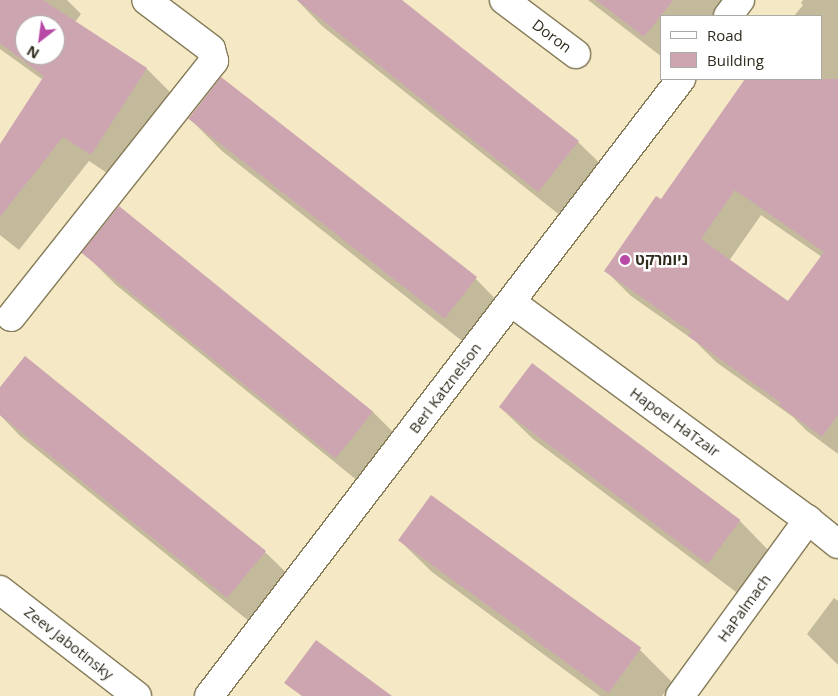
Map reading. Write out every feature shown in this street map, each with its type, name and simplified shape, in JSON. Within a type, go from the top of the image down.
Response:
[{"type":"street","points":[[11,317],[214,61],[211,48],[146,0]]},
{"type":"street","name":"Doron","points":[[504,0],[576,54]]},
{"type":"street","points":[[729,15],[740,0]]},
{"type":"street","name":"Berl Katznelson","points":[[209,696],[679,80]]},
{"type":"street","name":"Hapoel HaTzair","points":[[511,302],[808,520],[836,538]]},
{"type":"street","name":"HaPalmach","points":[[680,696],[808,520]]},
{"type":"street","name":"Zeev Jabotinsky","points":[[0,590],[137,696]]},
{"type":"building","points":[[0,0],[43,0],[147,68],[91,155],[63,137],[0,217],[0,144],[44,76],[29,65],[65,65],[65,15],[15,15],[15,54],[0,43]]},
{"type":"building","points":[[297,0],[402,0],[579,141],[538,192]]},
{"type":"building","points":[[596,0],[673,0],[644,37]]},
{"type":"building","points":[[221,77],[477,277],[444,319],[188,119]]},
{"type":"building","points":[[838,79],[838,415],[822,437],[779,405],[781,403],[688,336],[691,332],[604,271],[656,196],[661,199],[744,80]],"holes":[[[735,190],[824,252],[788,301],[701,239]]]},
{"type":"building","points":[[119,206],[373,412],[335,458],[81,253]]},
{"type":"building","points":[[25,356],[266,551],[227,598],[0,415],[0,387]]},
{"type":"building","points":[[532,363],[740,520],[707,564],[499,407]]},
{"type":"building","points":[[431,495],[641,648],[608,693],[398,540]]},
{"type":"building","points":[[316,640],[392,696],[302,696],[284,683]]},
{"type":"place","name":"ניומרקט","points":[[625,260]]}]
